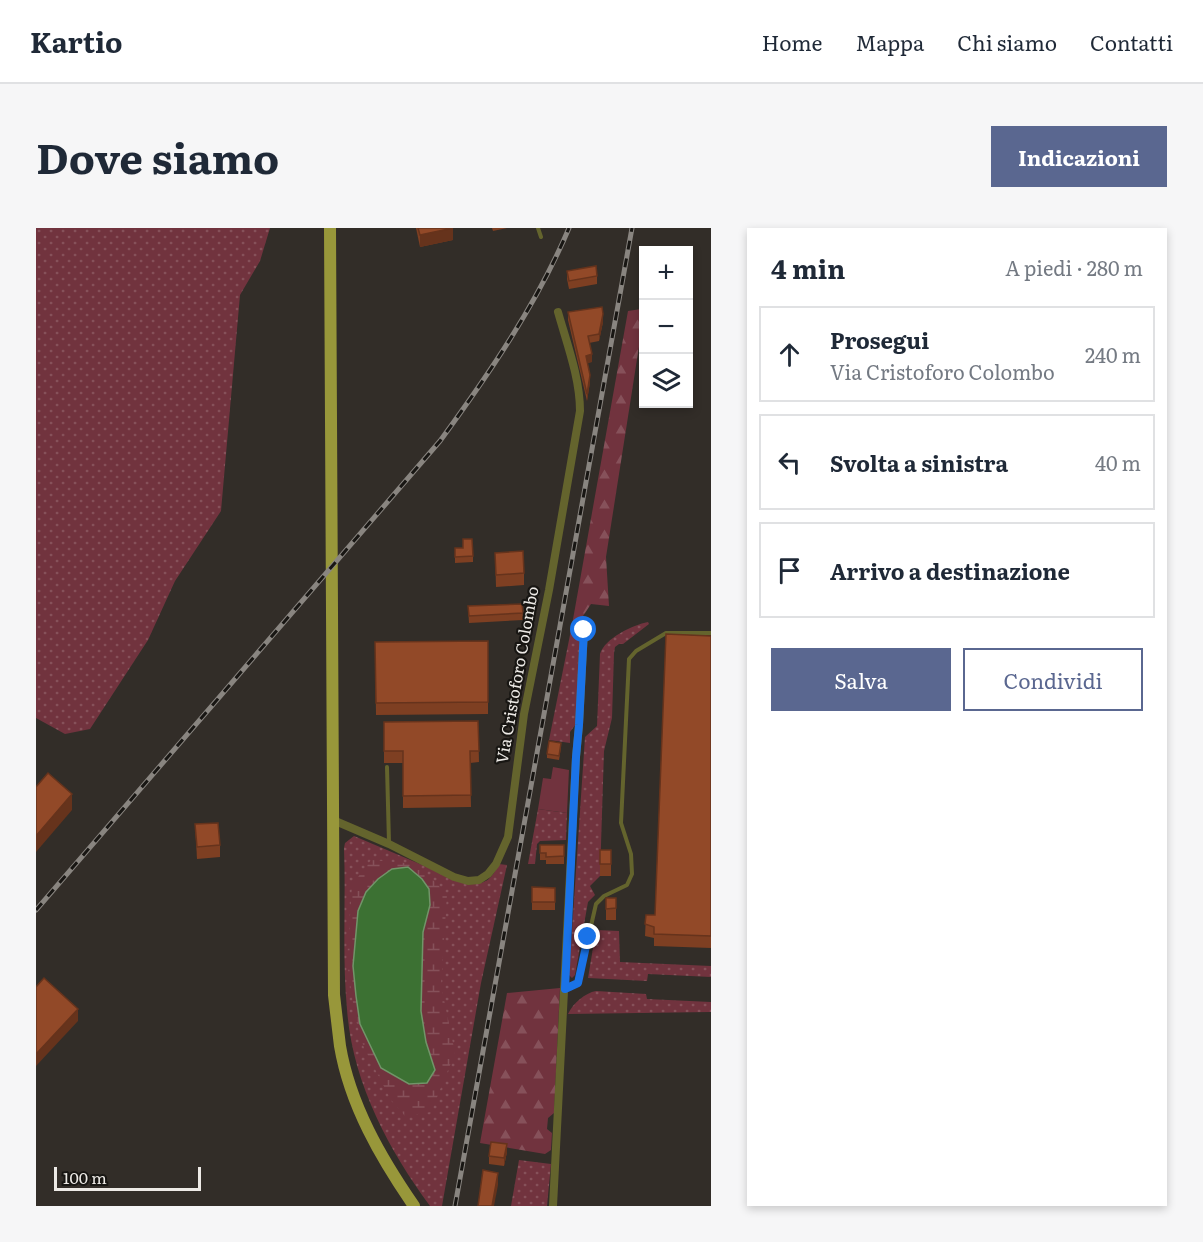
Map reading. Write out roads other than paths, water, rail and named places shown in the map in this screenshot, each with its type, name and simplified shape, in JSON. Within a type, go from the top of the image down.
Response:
[{"type":"main road","points":[[330,228],[334,995],[340,1048],[353,1093],[364,1121],[414,1206]]},
{"type":"street","name":"Via Cristoforo Colombo","points":[[333,820],[389,844],[454,877],[468,881],[479,880],[488,874],[504,849],[508,837],[524,714],[549,590],[579,418],[580,399],[558,312]]},
{"type":"street","points":[[554,1206],[584,630]]},
{"type":"lane","points":[[538,228],[541,237]]},
{"type":"lane","points":[[565,989],[578,983],[596,904],[604,896],[627,885],[632,874],[631,854],[621,823],[629,659],[636,651],[666,633],[711,633]]},
{"type":"lane","points":[[387,767],[389,844]]},
{"type":"railway","points":[[36,910],[440,441],[511,338],[542,284],[569,228]]},
{"type":"railway","points":[[455,1206],[632,228]]}]
